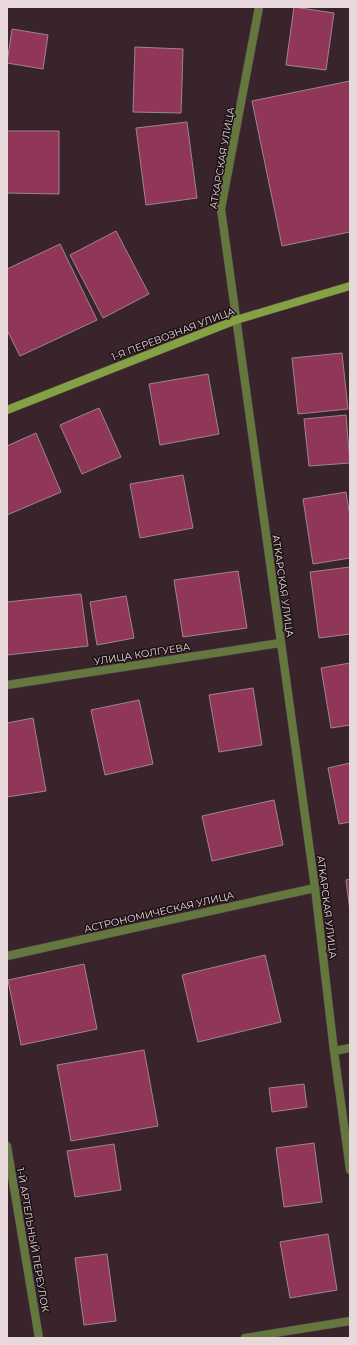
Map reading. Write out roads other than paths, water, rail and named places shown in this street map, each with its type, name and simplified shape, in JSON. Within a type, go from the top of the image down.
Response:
[{"type":"main road","name":"1-Я ПЕРЕВОЗНАЯ УЛИЦА","points":[[7,410],[236,320],[350,286]]},
{"type":"street","name":"АТКАРСКАЯ УЛИЦА","points":[[259,7],[221,209],[315,888],[334,1051],[350,1170]]},
{"type":"street","name":"УЛИЦА КОЛГУЕВА","points":[[7,685],[280,642]]},
{"type":"street","name":"АСТРОНОМИЧЕСКАЯ УЛИЦА","points":[[7,956],[315,888]]},
{"type":"street","points":[[334,1051],[350,1048]]},
{"type":"street","name":"1-Й АРТЕЛЬНЫЙ ПЕРЕУЛОК","points":[[7,1146],[39,1338]]},
{"type":"street","points":[[245,1338],[350,1321]]}]
